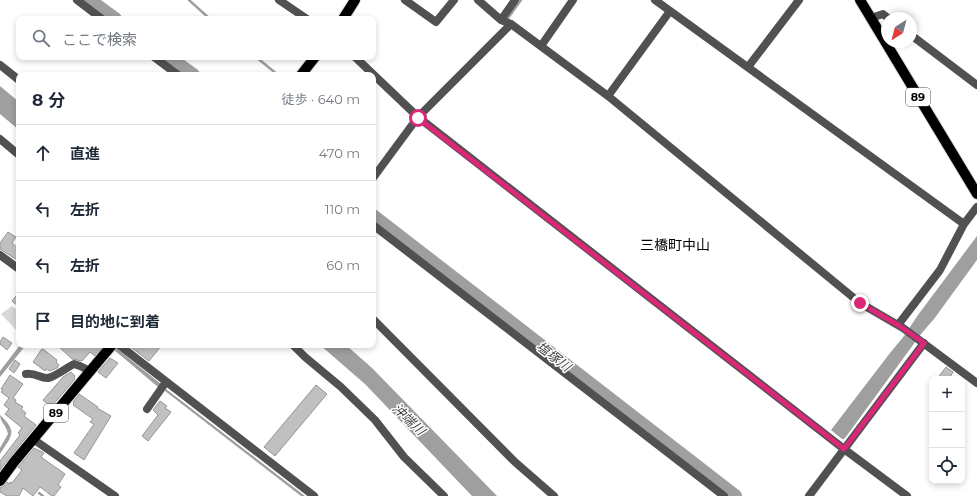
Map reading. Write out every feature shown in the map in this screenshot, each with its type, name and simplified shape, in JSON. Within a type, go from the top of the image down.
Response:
[{"type":"main road","points":[[344,16],[355,0]]},
{"type":"main road","name":"89","points":[[860,0],[977,194]]},
{"type":"main road","points":[[303,72],[313,60]]},
{"type":"main road","name":"89","points":[[0,481],[109,348]]},
{"type":"street","points":[[76,0],[98,16]]},
{"type":"street","points":[[279,0],[303,16]]},
{"type":"street","points":[[405,0],[436,22],[454,0]]},
{"type":"street","points":[[478,0],[501,20],[511,24],[608,96],[860,303],[901,326],[977,383]]},
{"type":"street","points":[[501,20],[515,0]]},
{"type":"street","points":[[540,46],[573,0]]},
{"type":"street","points":[[655,0],[964,224]]},
{"type":"street","points":[[748,67],[799,0]]},
{"type":"street","points":[[608,96],[670,11]]},
{"type":"street","points":[[871,18],[881,15]]},
{"type":"street","points":[[376,174],[418,118],[511,24]]},
{"type":"street","points":[[917,40],[977,85]]},
{"type":"street","points":[[158,60],[174,72]]},
{"type":"street","points":[[358,60],[370,72]]},
{"type":"street","points":[[0,65],[16,78]]},
{"type":"street","points":[[376,77],[418,118],[844,449],[907,496]]},
{"type":"street","points":[[0,139],[16,152]]},
{"type":"street","points":[[901,326],[940,270],[964,224],[977,207]]},
{"type":"street","points":[[376,227],[724,496]]},
{"type":"street","points":[[1,259],[16,267]]},
{"type":"street","points":[[376,322],[515,462],[554,496]]},
{"type":"street","points":[[809,496],[921,341]]},
{"type":"street","points":[[123,348],[314,496]]},
{"type":"street","points":[[296,348],[341,387],[375,420],[404,457],[444,496]]},
{"type":"street","points":[[26,374],[31,373],[43,378],[49,378],[74,364],[90,371]]},
{"type":"street","points":[[147,409],[166,382]]},
{"type":"street","points":[[33,440],[114,496]]},
{"type":"shaded area","points":[[12,306],[16,309],[16,330],[1,314]]},
{"type":"water","points":[[0,86],[16,99],[16,127],[0,114]]},
{"type":"water","points":[[977,236],[977,260],[848,434],[844,439],[842,439],[831,430],[904,336]]},
{"type":"water","points":[[18,348],[24,348],[0,377],[0,371]]},
{"type":"water","points":[[116,348],[161,384],[158,387],[113,349]]},
{"type":"water","name":"沖端川","points":[[323,348],[349,348],[372,368],[497,496],[472,496],[365,384]]},
{"type":"water","points":[[166,389],[305,496],[301,496],[165,391]]},
{"type":"water","points":[[0,415],[9,426],[11,434],[8,442],[0,454],[0,448],[8,434]]},
{"type":"building","points":[[8,232],[16,237],[12,243],[16,246],[16,259],[0,249],[0,243]]},
{"type":"building","points":[[16,296],[16,304],[12,301]]},
{"type":"building","points":[[3,337],[12,343],[7,350],[0,344]]},
{"type":"building","points":[[60,348],[102,348],[95,356],[90,352],[82,361],[72,359]]},
{"type":"building","points":[[132,348],[160,348],[149,361]]},
{"type":"building","points":[[43,349],[57,360],[56,362],[59,365],[57,368],[50,371],[46,369],[45,371],[33,362]]},
{"type":"building","points":[[110,358],[118,363],[106,378],[98,372]]},
{"type":"building","points":[[15,360],[20,364],[14,373],[9,369]]},
{"type":"building","points":[[946,367],[953,372],[951,376],[939,376]]},
{"type":"building","points":[[71,372],[75,376],[75,379],[51,407],[43,400],[63,377]]},
{"type":"building","points":[[10,375],[23,384],[13,398],[16,400],[15,402],[23,407],[21,409],[26,413],[24,416],[36,425],[0,470],[0,461],[20,435],[18,433],[22,428],[5,414],[9,409],[4,405],[9,398],[1,392],[3,390],[1,389]]},
{"type":"building","points":[[316,385],[327,394],[275,456],[264,447]]},
{"type":"building","points":[[79,394],[98,407],[97,408],[111,416],[84,460],[74,453],[94,424],[90,422],[93,419],[73,405],[73,402]]},
{"type":"building","points":[[160,401],[167,406],[165,408],[171,412],[148,441],[142,436],[158,415],[153,410]]},
{"type":"building","points":[[34,448],[44,453],[41,457],[65,474],[58,485],[61,487],[54,496],[40,487],[33,496],[23,488],[19,496],[7,496],[0,492],[0,487],[3,487],[7,482],[9,484],[10,482],[12,483],[22,470],[18,467]]},
{"type":"waterway","name":"塩塚川","points":[[89,0],[111,16]]},
{"type":"waterway","points":[[189,0],[207,16]]},
{"type":"waterway","points":[[506,21],[521,0]]},
{"type":"waterway","name":"塩塚川","points":[[172,60],[189,72]]},
{"type":"waterway","points":[[260,60],[274,72]]},
{"type":"waterway","name":"塩塚川","points":[[376,218],[735,496]]},
{"type":"waterway","points":[[39,493],[43,496]]},
{"type":"district","name":"三橋町中山","points":[[675,245]]},
{"type":"route","points":[[418,118],[844,449],[924,343],[904,328],[860,303]]}]
